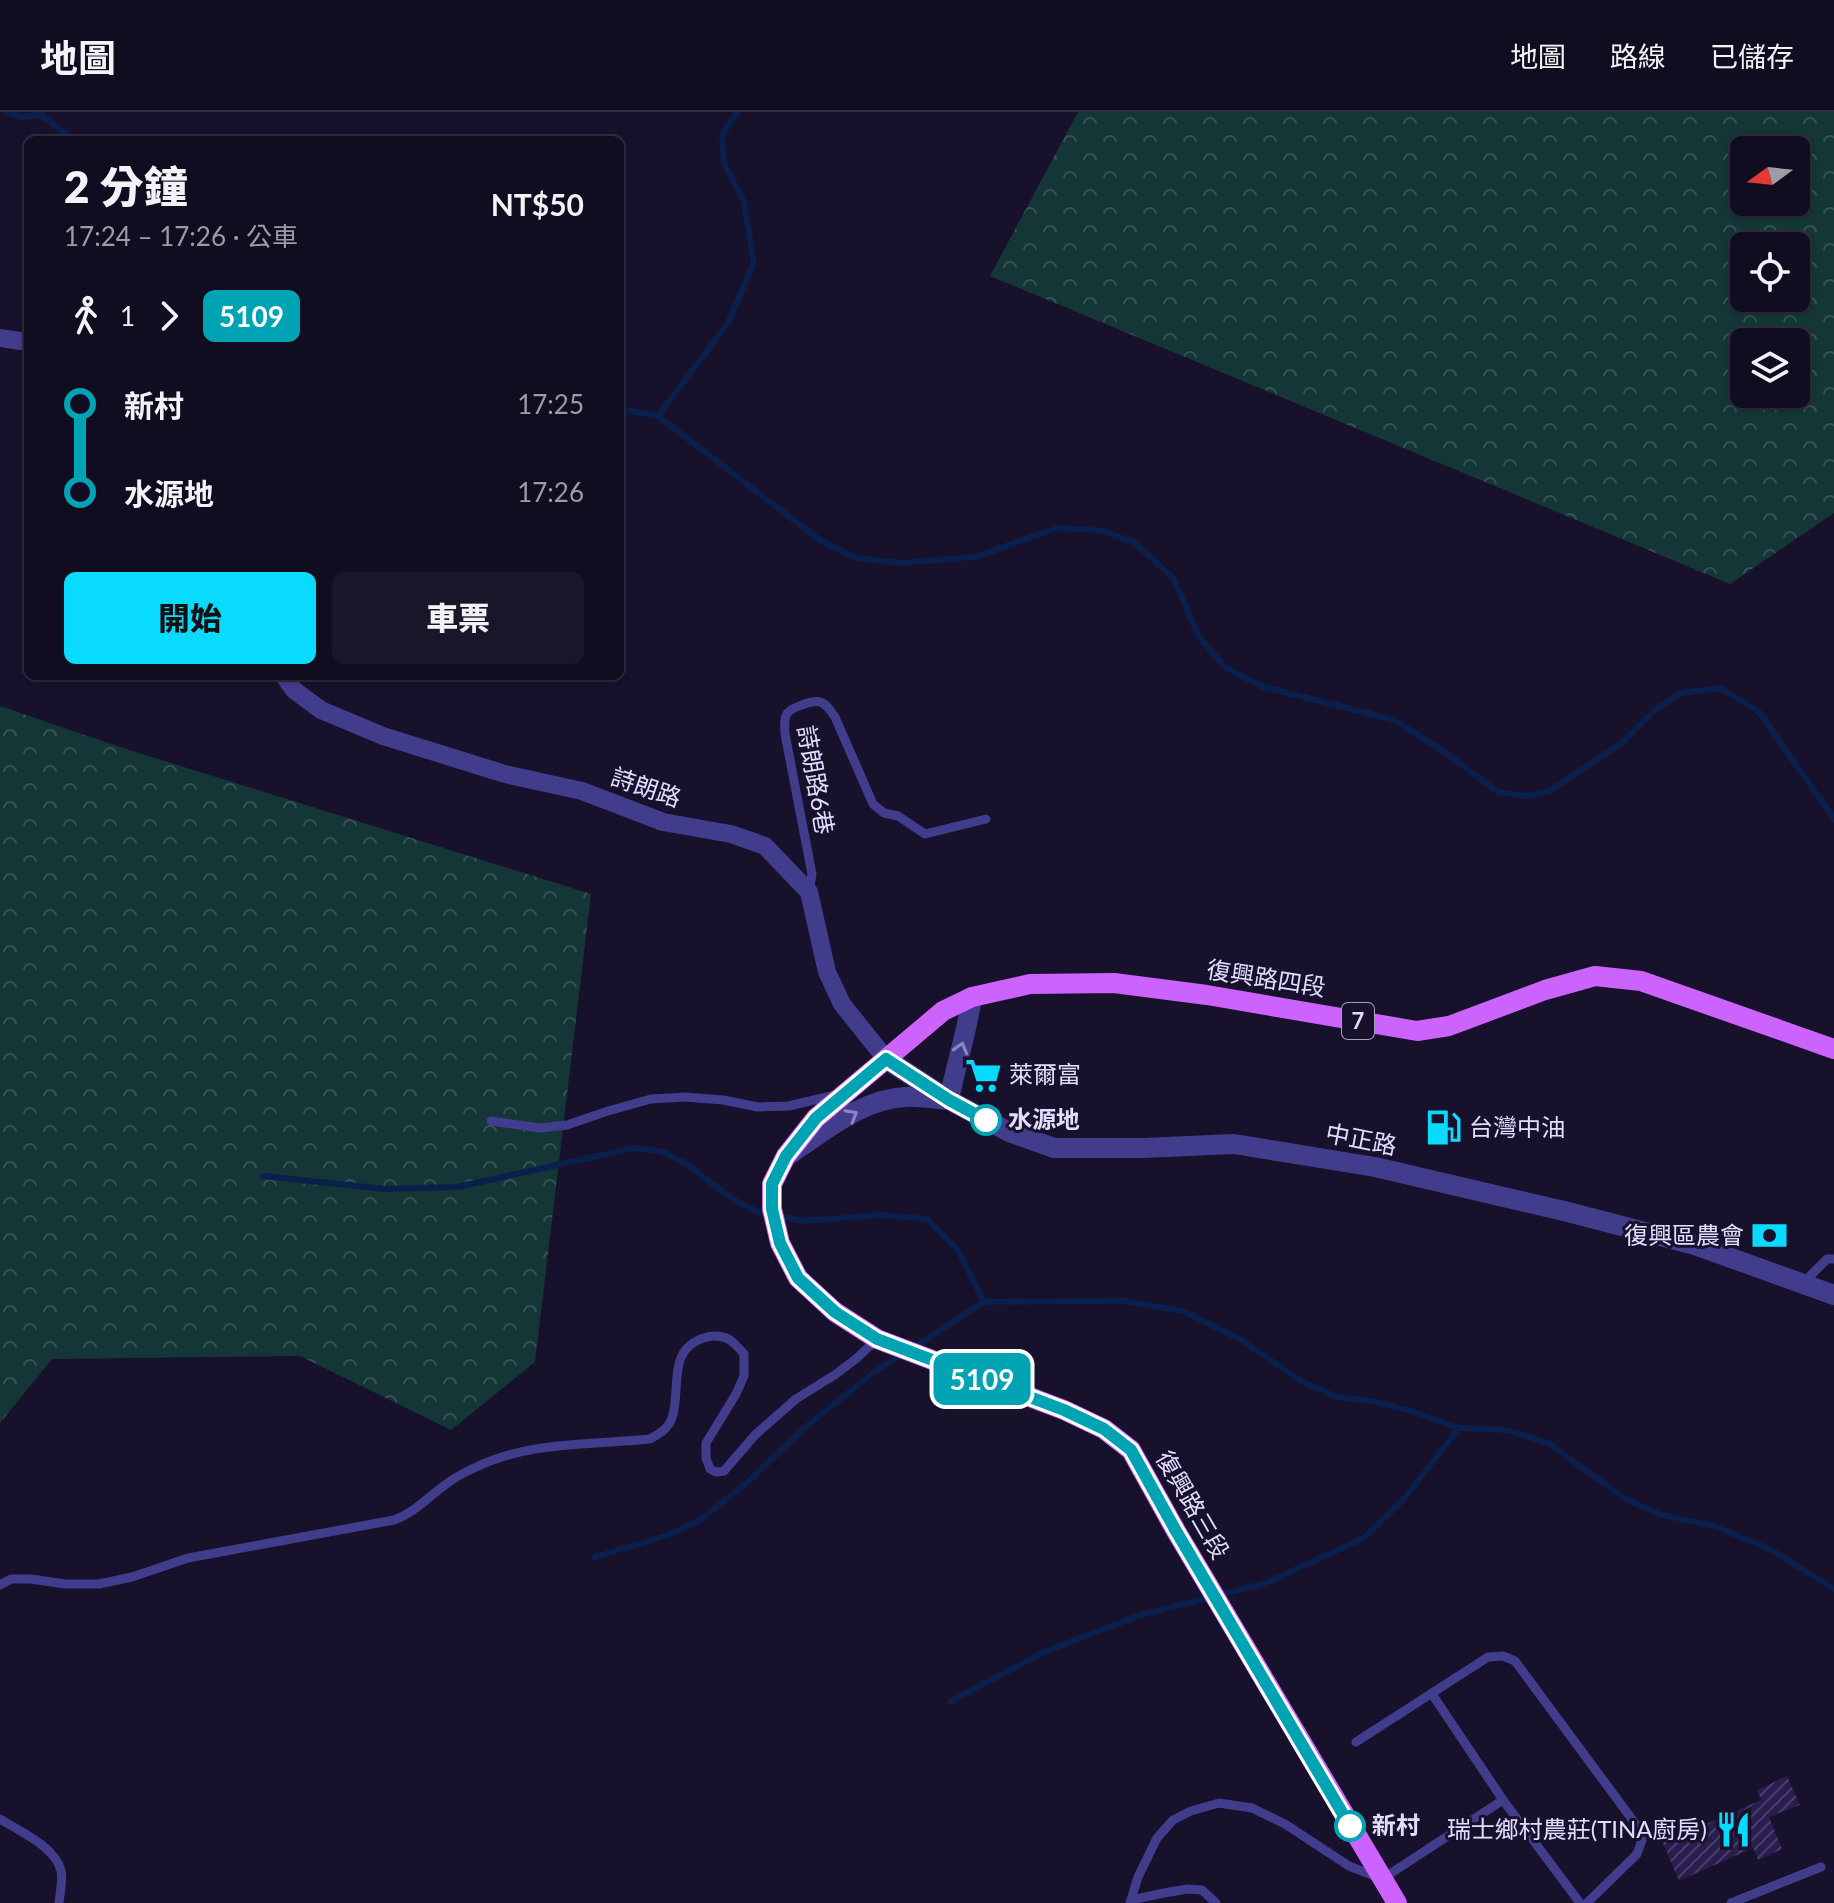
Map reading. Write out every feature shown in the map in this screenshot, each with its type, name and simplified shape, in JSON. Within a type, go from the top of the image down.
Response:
[{"type":"main road","name":"復興路四段","points":[[780,1243],[772,1209],[772,1184],[786,1156],[816,1118],[943,1011],[972,997],[1030,984],[1114,983],[1207,995],[1417,1031],[1449,1026],[1545,990],[1595,976],[1641,981],[1834,1049]]},
{"type":"main road","name":"復興路三段","points":[[780,1243],[798,1278],[835,1312],[877,1339],[1064,1410],[1104,1429],[1131,1450],[1397,1903]]},
{"type":"street","points":[[0,338],[24,340]]},
{"type":"street","name":"詩朗路","points":[[287,680],[294,690],[321,710],[383,736],[505,774],[582,791],[663,822],[731,834],[765,846],[809,892]]},
{"type":"street","points":[[809,892],[827,972],[842,1004],[886,1059]]},
{"type":"street","points":[[786,1156],[855,1112],[877,1102],[906,1097],[949,1100],[972,997]]},
{"type":"street","name":"中正路","points":[[886,1059],[949,1100],[1009,1132],[1054,1148],[1234,1144],[1375,1167],[1695,1245],[1834,1295]]},
{"type":"lane","name":"詩朗路6巷","points":[[809,892],[812,874],[785,734],[784,718],[790,709],[815,700],[827,705],[873,804],[884,813],[898,816],[925,834],[986,819]]},
{"type":"lane","points":[[491,1121],[540,1128],[567,1125],[651,1099],[685,1097],[758,1107],[789,1106],[846,1092]]},
{"type":"lane","points":[[1803,1283],[1827,1259],[1834,1259]]},
{"type":"lane","points":[[0,1585],[11,1579],[99,1584],[132,1577],[188,1558],[394,1520],[406,1516],[472,1468],[501,1456],[550,1446],[650,1439],[661,1433],[672,1419],[679,1361],[689,1347],[704,1338],[720,1335],[733,1341],[744,1354],[744,1376],[706,1443],[710,1469],[724,1471],[755,1435],[796,1399],[836,1374],[877,1339]]},
{"type":"lane","points":[[1356,1742],[1488,1657],[1503,1656],[1515,1661],[1637,1826],[1642,1840],[1637,1854],[1587,1903]]},
{"type":"lane","points":[[1432,1694],[1503,1800],[1580,1903]]},
{"type":"lane","points":[[1216,1903],[1202,1890],[1188,1889],[1131,1901],[1138,1877],[1157,1838],[1173,1820],[1191,1811],[1219,1803],[1252,1808],[1285,1824],[1349,1866],[1382,1879],[1503,1800]]},
{"type":"lane","points":[[0,1819],[47,1849],[56,1859],[61,1873],[59,1903]]},
{"type":"lane","points":[[1731,1903],[1821,1867]]},
{"type":"green space","points":[[1078,112],[1834,112],[1834,513],[1730,584],[990,276]]},
{"type":"green space","points":[[0,706],[123,748],[591,894],[535,1362],[451,1430],[300,1356],[52,1359],[0,1423]]},
{"type":"building","name":"瑞士鄉村農莊(TINA廚房)","points":[[1787,1776],[1800,1805],[1769,1817],[1782,1849],[1758,1860],[1753,1848],[1679,1881],[1663,1843],[1761,1800],[1757,1790]]},
{"type":"waterway","points":[[5,112],[21,117],[42,115]]},
{"type":"waterway","points":[[37,112],[69,136]]},
{"type":"waterway","points":[[658,416],[728,323],[754,263],[744,202],[724,163],[722,135],[737,112]]},
{"type":"waterway","points":[[624,410],[658,416],[821,541],[856,558],[900,563],[975,557],[1057,528],[1099,530],[1134,542],[1174,579],[1199,637],[1225,667],[1261,686],[1394,720],[1446,753],[1498,792],[1526,796],[1550,791],[1622,743],[1654,711],[1681,693],[1720,688],[1759,712],[1834,819]]},
{"type":"waterway","points":[[263,1176],[385,1189],[457,1187],[634,1148],[661,1152],[679,1160],[740,1203],[768,1214]]},
{"type":"waterway","points":[[779,1216],[803,1221],[879,1215],[927,1219],[958,1250],[984,1302],[1125,1301],[1182,1311],[1238,1338],[1301,1381],[1337,1397],[1377,1402],[1459,1428],[1508,1430],[1548,1443],[1627,1500],[1662,1515],[1714,1526],[1770,1549],[1834,1589]]},
{"type":"waterway","points":[[914,1347],[984,1302]]},
{"type":"waterway","points":[[595,1557],[668,1535],[700,1520],[748,1482],[803,1429],[873,1373],[904,1353]]},
{"type":"waterway","points":[[951,1701],[1046,1651],[1141,1615],[1266,1583],[1364,1538],[1404,1499],[1459,1428]]},
{"type":"bus line","name":"5109","points":[[986,1120],[886,1059],[816,1118],[786,1156],[772,1184],[772,1209],[780,1243],[798,1278],[835,1312],[877,1339],[1064,1410],[1104,1429],[1131,1450],[1350,1826]]},
{"type":"place","name":"萊爾富","points":[[983,1075]]},
{"type":"place","name":"水源地","points":[[986,1120]]},
{"type":"place","name":"台灣中油","points":[[1443,1128]]},
{"type":"place","name":"復興區農會","points":[[1770,1236]]},
{"type":"place","name":"新村","points":[[1350,1826]]},
{"type":"place","name":"瑞士鄉村農莊(TINA廚房)","points":[[1733,1830]]}]
